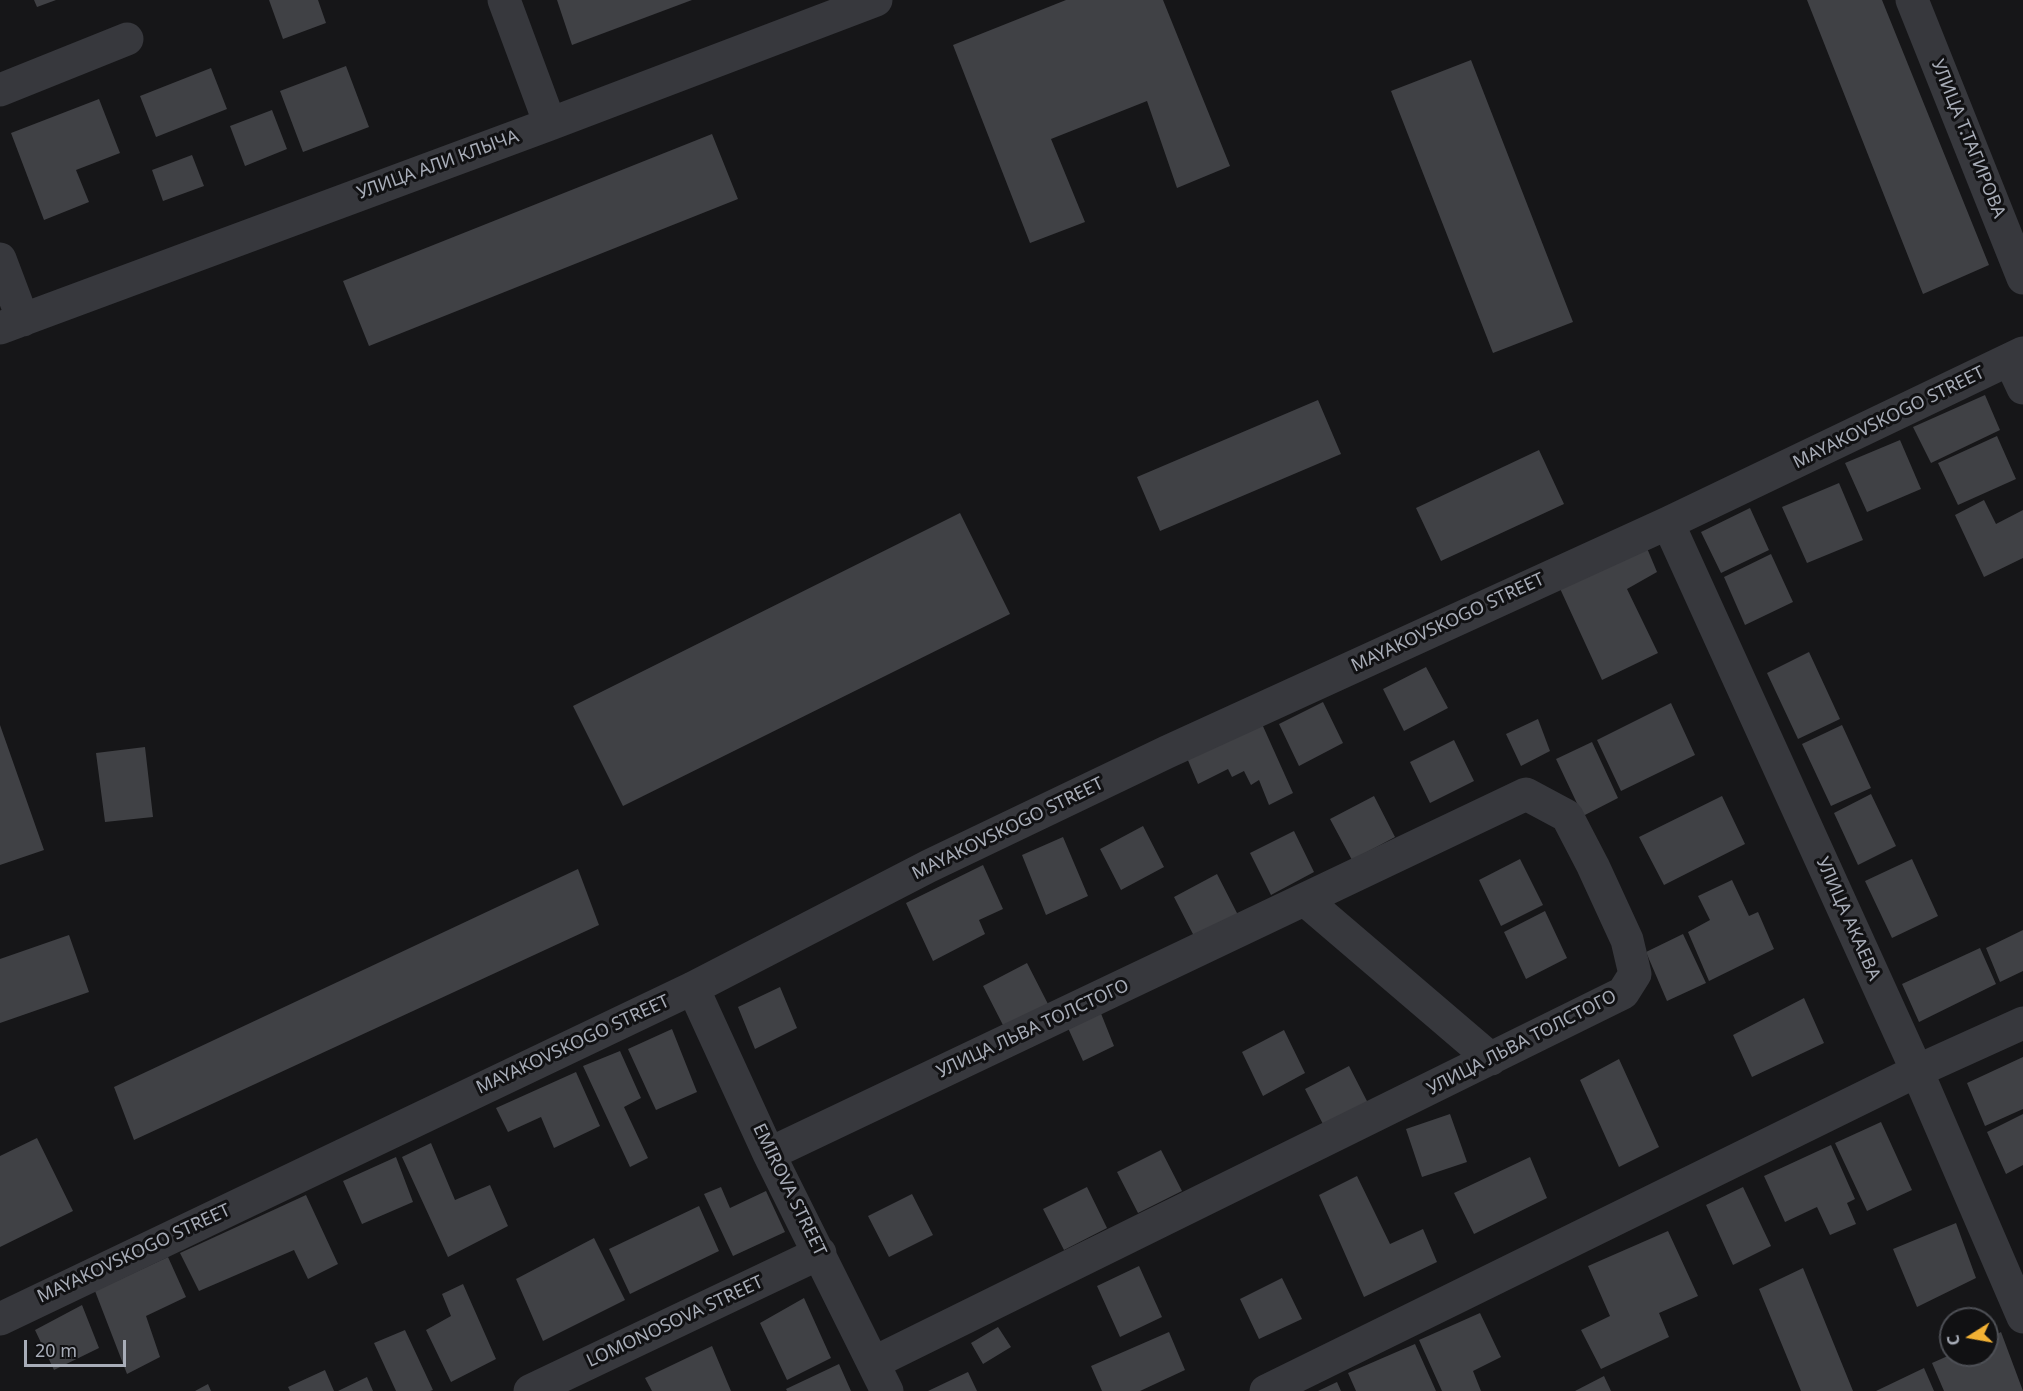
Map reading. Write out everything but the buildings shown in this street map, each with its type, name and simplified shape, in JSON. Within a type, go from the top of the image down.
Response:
[{"type":"street","points":[[504,0],[550,124]]},
{"type":"street","name":"УЛИЦА АЛИ КЛЫЧА","points":[[12,324],[876,0]]},
{"type":"street","name":"УЛИЦА Т.ТАГИРОВА","points":[[1912,0],[2023,278]]},
{"type":"street","points":[[0,90],[127,39]]},
{"type":"street","points":[[0,259],[12,324]]},
{"type":"street","name":"MAYAKOVSKOGO STREET","points":[[0,1318],[693,988],[949,856],[1167,752],[1668,523],[2019,367]]},
{"type":"street","name":"УЛИЦА АКАЕВА","points":[[1668,523],[1917,1071],[2023,1317]]},
{"type":"street","name":"УЛИЦА ЛЬВА ТОЛСТОГО","points":[[769,1154],[1526,794],[1567,816],[1593,866],[1627,940],[1635,974],[1623,993],[1491,1059],[880,1377]]},
{"type":"street","points":[[1305,900],[1491,1059]]},
{"type":"street","name":"EMIROVA STREET","points":[[693,988],[769,1154],[820,1252],[880,1377]]},
{"type":"street","points":[[1266,1391],[1917,1071],[2023,1023]]},
{"type":"street","name":"LOMONOSOVA STREET","points":[[530,1391],[820,1252]]}]
